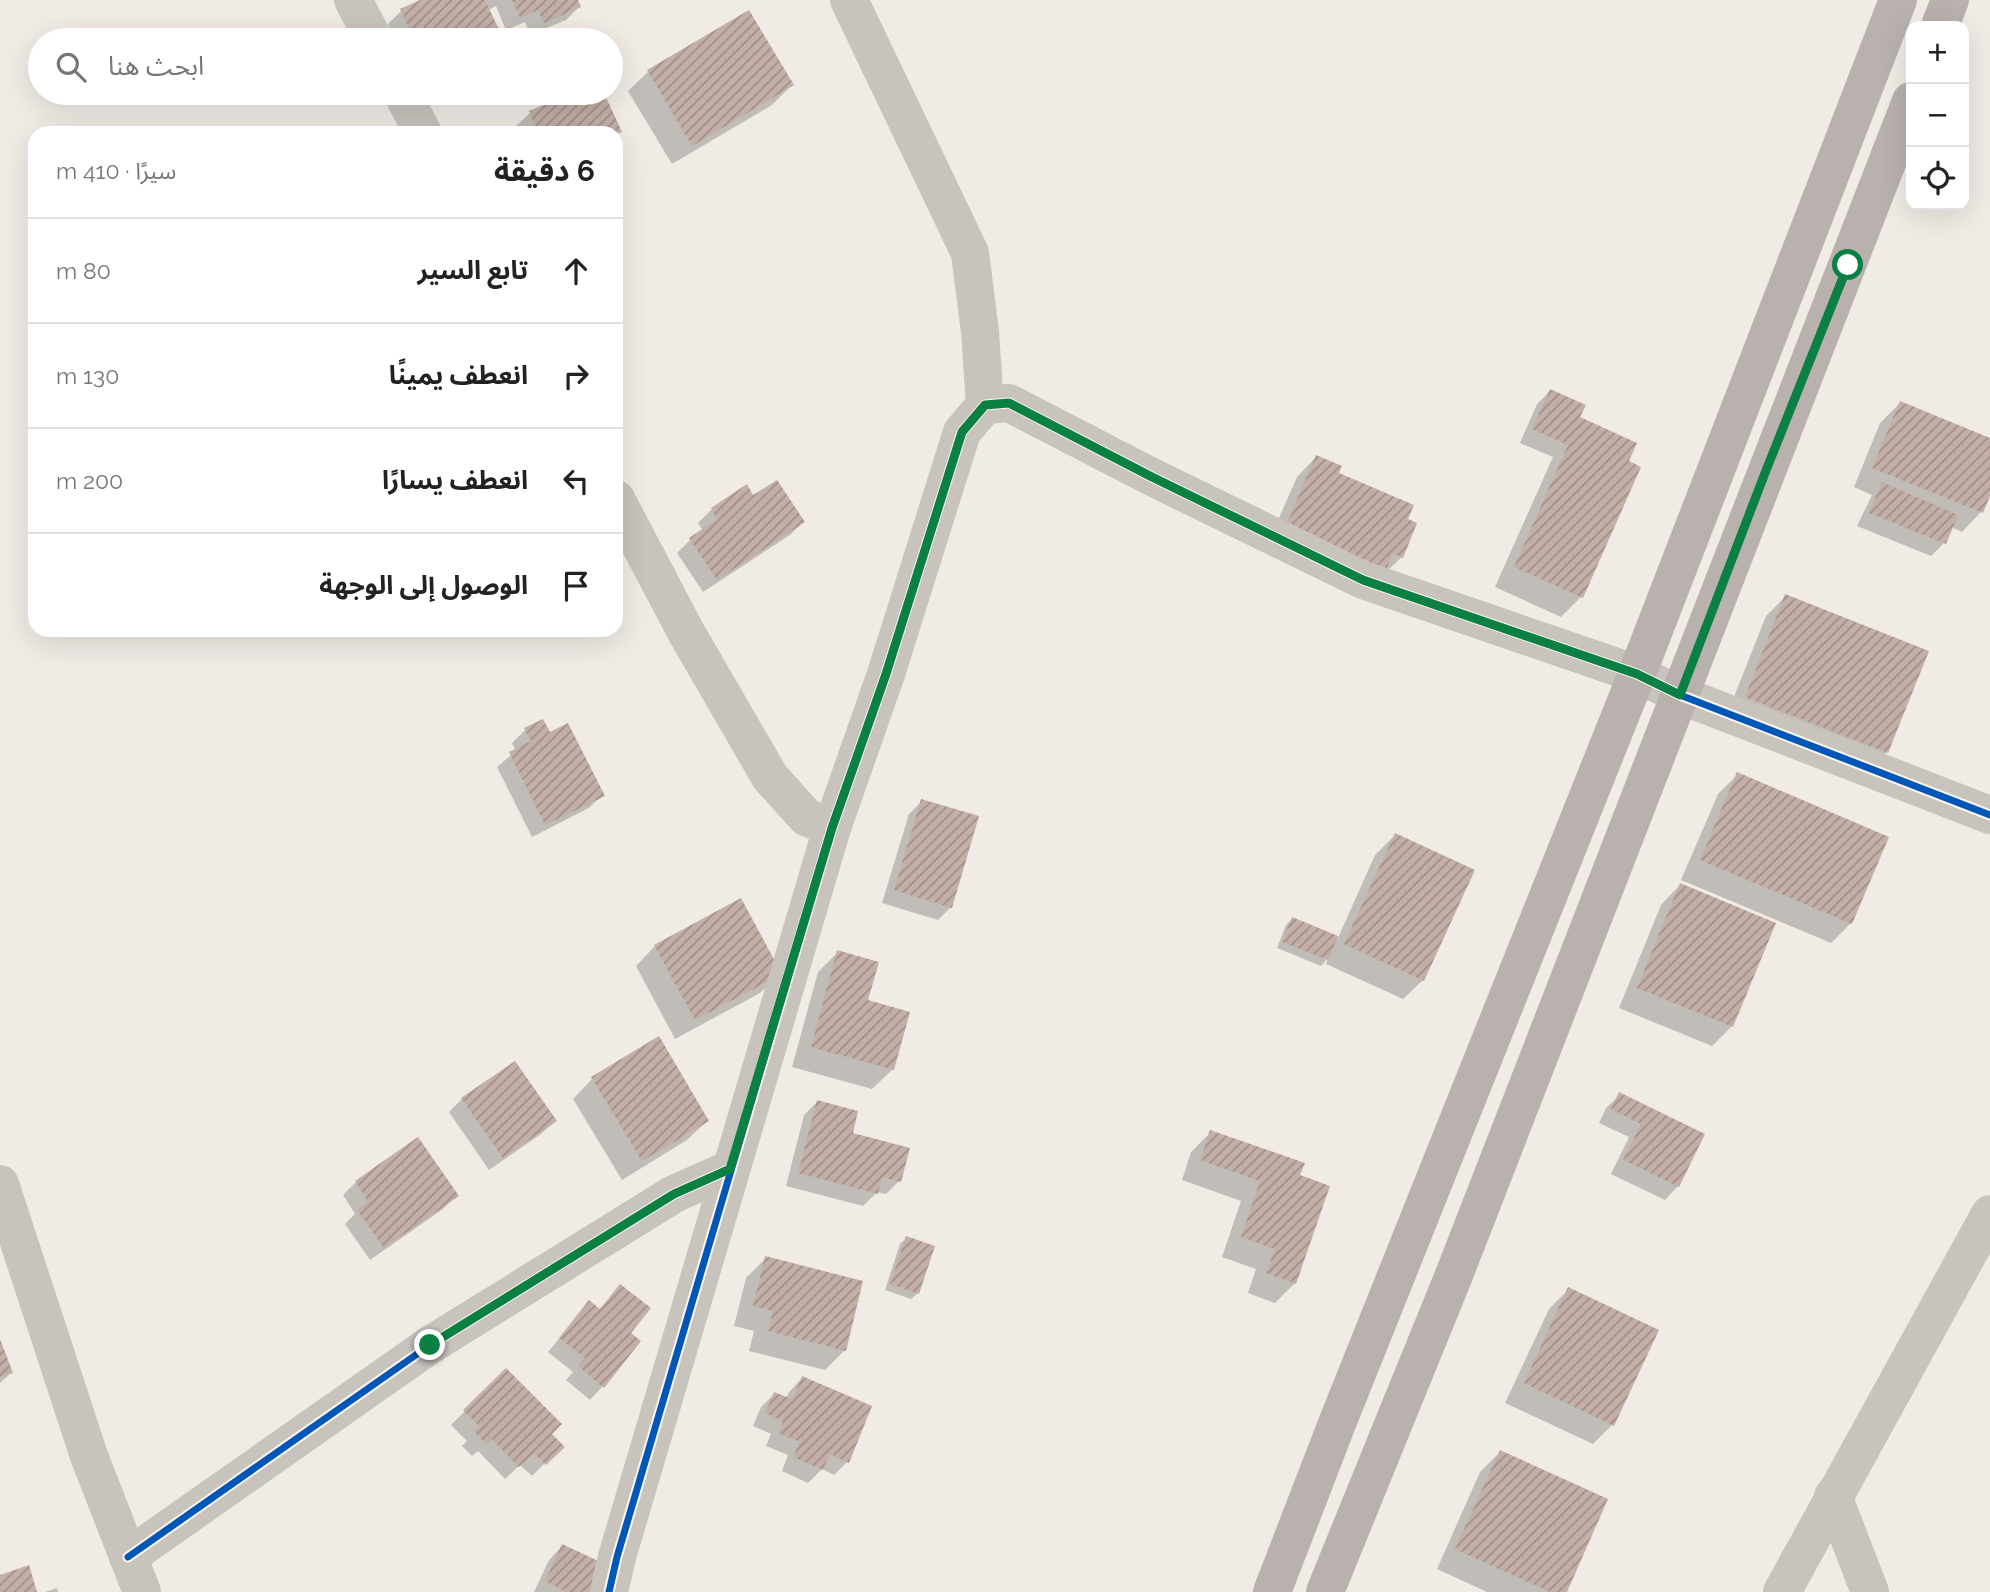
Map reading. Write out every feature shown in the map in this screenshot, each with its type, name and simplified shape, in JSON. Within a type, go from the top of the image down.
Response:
[{"type":"main road","points":[[1272,1592],[1637,674],[1898,0]]},
{"type":"main road","points":[[1942,21],[1950,0]]},
{"type":"main road","points":[[1287,1554],[1329,1582],[1454,1275],[1906,114]]},
{"type":"street","points":[[353,0],[368,28]]},
{"type":"street","points":[[609,1592],[730,1169],[832,828],[886,674],[962,432],[985,405],[980,332],[970,253],[849,0]]},
{"type":"street","points":[[408,105],[419,126]]},
{"type":"street","points":[[985,405],[1009,403],[1152,477],[1363,580],[1637,674],[1680,695],[1990,815]]},
{"type":"street","points":[[623,512],[686,632],[770,777],[806,817],[832,828]]},
{"type":"street","points":[[128,1557],[430,1345],[674,1194],[730,1169]]},
{"type":"street","points":[[0,1184],[89,1456],[142,1592]]},
{"type":"street","points":[[1782,1592],[1990,1214]]},
{"type":"street","points":[[1833,1496],[1870,1592]]},
{"type":"building","points":[[420,0],[485,0],[498,28],[409,28],[400,9]]},
{"type":"building","points":[[512,0],[578,0],[581,7],[544,23],[538,10],[520,18]]},
{"type":"building","points":[[749,10],[794,85],[692,146],[647,70]]},
{"type":"building","points":[[543,105],[610,105],[619,126],[535,126],[529,111]]},
{"type":"building","points":[[1550,389],[1586,405],[1580,417],[1637,443],[1629,461],[1641,467],[1583,598],[1514,567],[1568,445],[1532,429]]},
{"type":"building","points":[[1900,401],[1990,438],[1990,496],[1983,513],[1872,468]]},
{"type":"building","points":[[1316,455],[1342,466],[1339,473],[1414,505],[1408,519],[1417,523],[1403,558],[1393,553],[1384,576],[1283,532]]},
{"type":"building","points":[[777,480],[805,522],[717,580],[689,538],[717,519],[711,508],[747,484],[753,495]]},
{"type":"building","points":[[1882,482],[1958,515],[1946,544],[1869,513]]},
{"type":"building","points":[[1785,594],[1929,651],[1888,753],[1745,697]]},
{"type":"building","points":[[543,719],[550,732],[568,723],[605,796],[545,825],[509,752],[531,741],[524,728]]},
{"type":"building","points":[[1737,772],[1889,837],[1852,924],[1700,860]]},
{"type":"building","points":[[921,799],[979,816],[952,908],[894,890]]},
{"type":"building","points":[[1395,833],[1475,870],[1424,981],[1344,944]]},
{"type":"building","points":[[1680,883],[1776,923],[1733,1027],[1637,988]]},
{"type":"building","points":[[741,898],[782,974],[695,1020],[654,945]]},
{"type":"building","points":[[1292,917],[1338,936],[1328,960],[1282,942]]},
{"type":"building","points":[[837,950],[879,962],[868,1000],[910,1012],[894,1070],[811,1047]]},
{"type":"building","points":[[659,1036],[709,1121],[642,1161],[591,1077]]},
{"type":"building","points":[[515,1061],[557,1121],[503,1158],[461,1098]]},
{"type":"building","points":[[1619,1092],[1705,1134],[1679,1187],[1623,1160],[1641,1124],[1611,1109]]},
{"type":"building","points":[[817,1100],[858,1111],[853,1133],[910,1148],[901,1182],[882,1177],[878,1194],[798,1173]]},
{"type":"building","points":[[1210,1130],[1305,1163],[1300,1175],[1330,1186],[1296,1284],[1266,1273],[1275,1249],[1241,1237],[1260,1181],[1200,1160]]},
{"type":"building","points":[[418,1137],[459,1196],[384,1248],[357,1210],[368,1201],[355,1181]]},
{"type":"building","points":[[906,1236],[935,1246],[919,1294],[890,1284]]},
{"type":"building","points":[[765,1256],[863,1281],[846,1351],[768,1331],[773,1311],[753,1306]]},
{"type":"building","points":[[620,1284],[651,1308],[631,1333],[641,1341],[604,1388],[578,1366],[585,1358],[559,1338],[589,1300],[600,1309]]},
{"type":"building","points":[[1568,1287],[1659,1330],[1614,1426],[1524,1383]]},
{"type":"building","points":[[0,1339],[13,1373],[0,1377]]},
{"type":"building","points":[[506,1368],[562,1424],[552,1434],[565,1447],[546,1465],[534,1453],[519,1467],[492,1439],[486,1444],[474,1431],[479,1426],[463,1410]]},
{"type":"building","points":[[802,1376],[872,1406],[849,1463],[830,1454],[823,1470],[793,1457],[800,1442],[778,1433],[783,1421],[765,1413],[774,1392],[792,1399]]},
{"type":"building","points":[[1500,1450],[1608,1499],[1567,1592],[1550,1592],[1455,1549]]},
{"type":"building","points":[[562,1544],[611,1567],[599,1592],[567,1592],[545,1581]]},
{"type":"building","points":[[29,1565],[37,1592],[0,1592],[0,1575]]},
{"type":"cycle path","points":[[609,1592],[617,1557],[832,828],[886,674],[962,432],[985,405],[1009,403],[1152,477],[1363,580],[1637,674],[1680,695],[1990,815]]},
{"type":"cycle path","points":[[128,1557],[430,1345],[674,1194],[730,1169]]},
{"type":"route","points":[[430,1345],[674,1194],[730,1169],[832,828],[886,674],[962,432],[985,405],[1009,403],[1152,477],[1363,580],[1637,674],[1680,695],[1848,265]]}]
